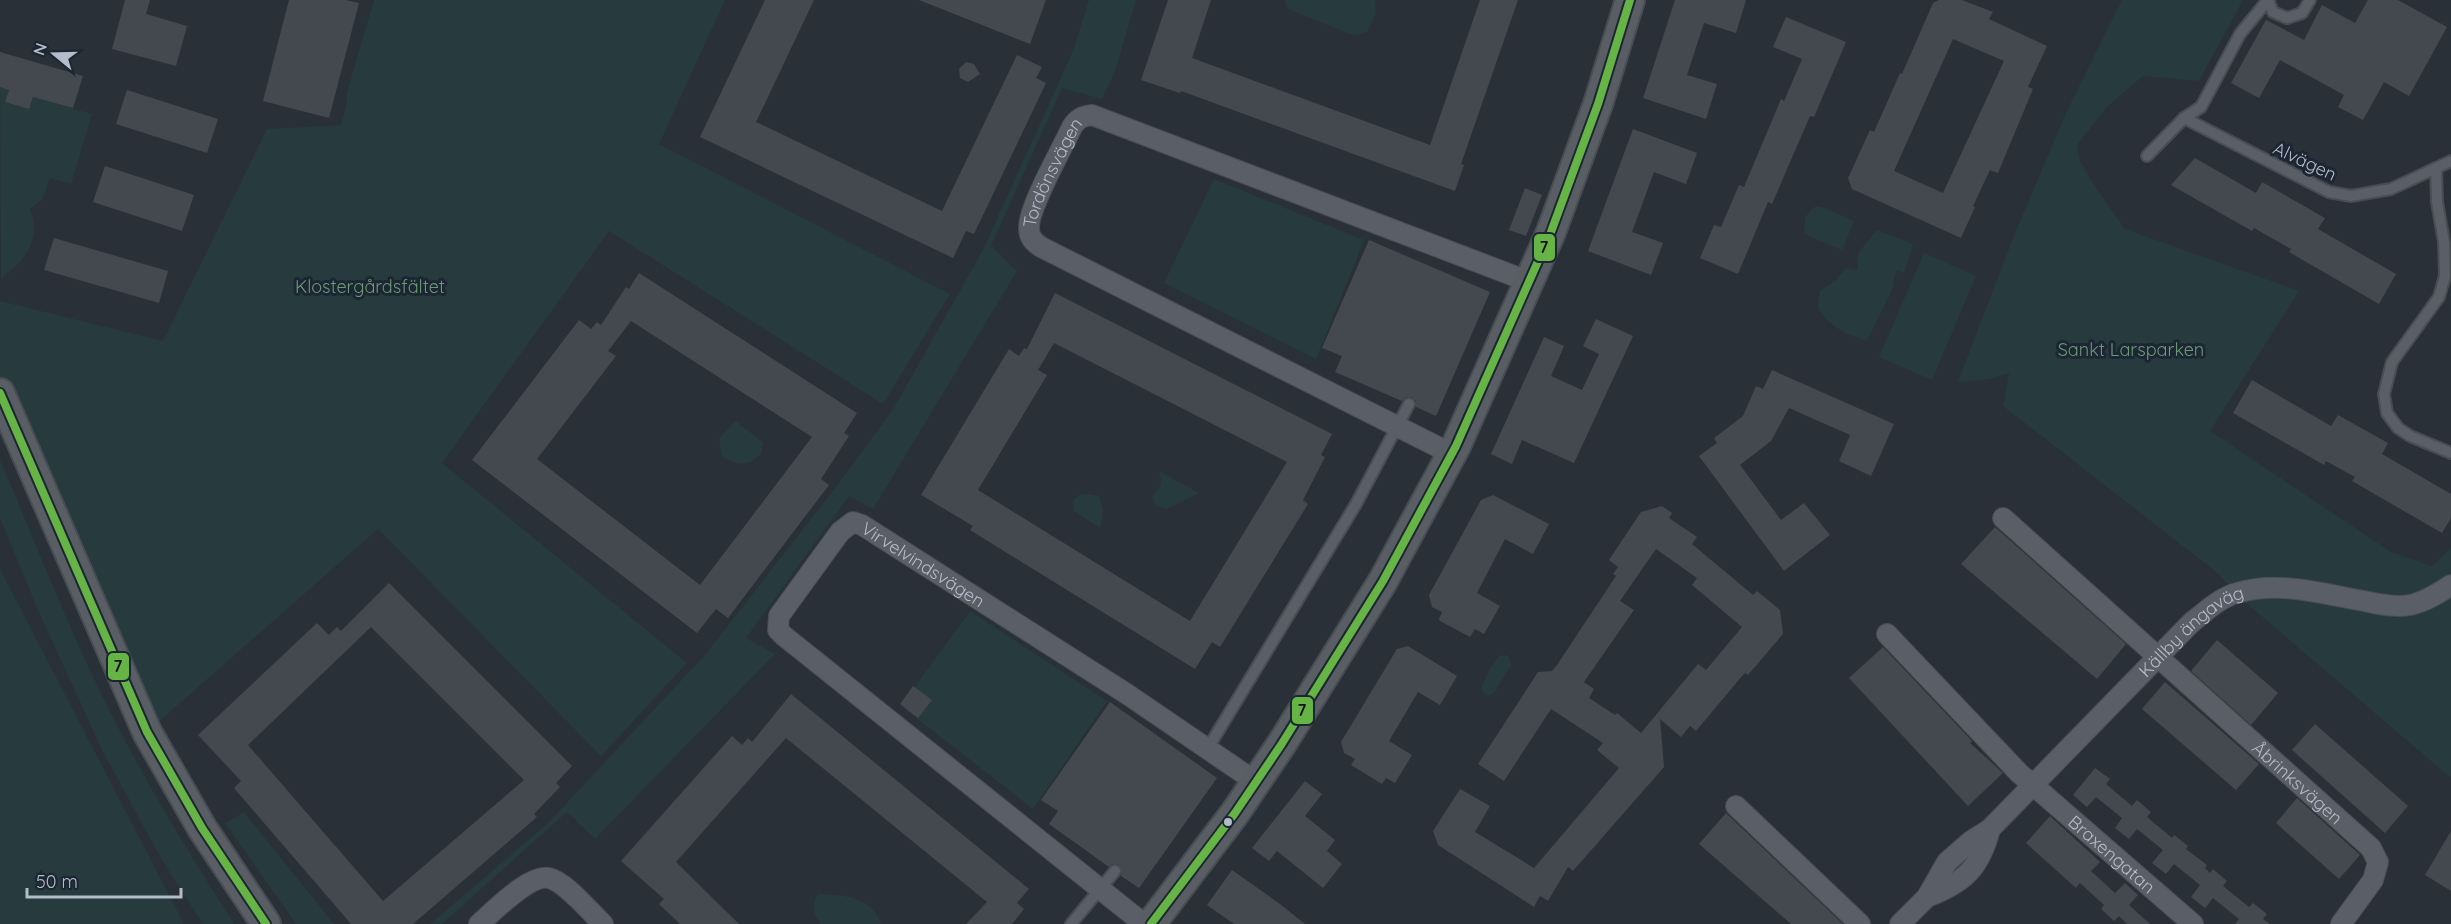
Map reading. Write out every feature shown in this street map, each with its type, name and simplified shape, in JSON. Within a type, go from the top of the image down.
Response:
[{"type":"street","points":[[1151,924],[1256,782],[1383,581],[1452,454],[1551,232],[1598,104],[1630,0]]},
{"type":"street","name":"Tordönsvägen","points":[[1452,454],[1034,242],[1029,228],[1031,215],[1076,120],[1084,116],[1100,118],[1530,282]]},
{"type":"street","points":[[0,393],[147,732],[202,828],[266,924]]},
{"type":"street","name":"Åbrinksvägen","points":[[2003,518],[2156,658],[2371,848],[2378,862],[2373,880],[2341,924]]},
{"type":"street","name":"Virvelvindsvägen","points":[[1144,924],[778,630],[779,616],[840,531],[853,522],[862,525],[1208,748],[1256,782]]},
{"type":"street","name":"Källby ängaväg","points":[[1900,924],[1928,897],[1947,862],[1971,841],[1990,829],[2031,784],[2156,658],[2215,603],[2236,593],[2254,589],[2288,588],[2371,602],[2409,605],[2434,596],[2451,585]]},
{"type":"street","name":"Braxengatan","points":[[1887,634],[2031,784],[2193,924]]},
{"type":"street","points":[[1736,806],[1860,924]]},
{"type":"street","points":[[479,924],[525,885],[538,879],[549,878],[567,889],[603,924]]},
{"type":"lane","points":[[2148,156],[2184,118],[2201,107],[2240,34],[2267,0],[2273,12],[2287,18],[2302,14],[2310,0]]},
{"type":"lane","name":"Alvägen","points":[[2184,118],[2329,192],[2351,196],[2391,189],[2451,161]]},
{"type":"lane","points":[[2436,168],[2437,202],[2444,242],[2445,276],[2439,297],[2392,362],[2384,394],[2387,413],[2398,428],[2410,436],[2451,453]]},
{"type":"lane","points":[[1208,748],[1335,538],[1399,426],[1409,404]]},
{"type":"lane","points":[[1071,924],[1115,871]]},
{"type":"green space","name":"Klostergårdsfältet","points":[[374,0],[725,0],[659,144],[950,294],[883,404],[609,231],[442,463],[687,663],[601,756],[378,529],[147,732],[0,384],[0,301],[163,341],[267,129],[341,125],[347,103],[347,92]]},
{"type":"green space","points":[[1089,0],[1136,0],[1115,71],[1102,99],[1062,88],[991,246],[1017,271],[873,509],[849,496],[746,638],[775,654],[595,839],[567,812],[442,924],[430,924],[549,822],[705,655],[839,483],[894,408],[983,250],[1073,51]]},
{"type":"green space","points":[[1284,0],[1375,0],[1376,13],[1368,31],[1355,36],[1288,9]]},
{"type":"green space","name":"Sankt Larsparken","points":[[2122,0],[2243,0],[2199,81],[2143,76],[2106,108],[2077,145],[2080,161],[2125,229],[2299,291],[2210,431],[2391,552],[2432,566],[2451,548],[2451,778],[2246,603],[2215,571],[2003,406],[2009,373],[1989,379],[1958,382],[2013,238],[2066,113]]},
{"type":"green space","points":[[0,87],[9,90],[6,102],[29,109],[33,97],[92,114],[71,184],[50,178],[42,200],[30,209],[34,230],[29,248],[17,265],[1,278]]},
{"type":"green space","points":[[1214,179],[1364,240],[1316,359],[1164,283]]},
{"type":"green space","points":[[1816,206],[1854,221],[1842,250],[1804,233],[1805,217]]},
{"type":"green space","points":[[1877,230],[1913,244],[1904,273],[1898,270],[1895,275],[1892,290],[1867,341],[1839,329],[1827,320],[1818,308],[1820,291],[1835,281],[1846,268],[1858,270],[1858,253]]},
{"type":"green space","points":[[1924,253],[1976,276],[1932,380],[1879,357]]},
{"type":"green space","points":[[735,421],[763,442],[761,454],[747,463],[733,462],[722,457],[719,439]]},
{"type":"green space","points":[[0,460],[72,631],[103,698],[161,805],[234,924],[203,924],[162,860],[102,750],[38,610],[0,518]]},
{"type":"green space","points":[[1159,471],[1199,493],[1167,509],[1158,506],[1152,496],[1160,485]]},
{"type":"green space","points":[[1082,493],[1099,496],[1103,511],[1100,528],[1074,511],[1073,500]]},
{"type":"green space","points":[[0,569],[184,924],[0,924]]},
{"type":"green space","points":[[970,611],[1107,701],[1033,809],[901,706]]},
{"type":"green space","points":[[1508,655],[1511,665],[1494,693],[1486,696],[1481,689],[1489,671],[1500,656]]},
{"type":"green space","points":[[244,812],[334,924],[296,924],[225,823]]},
{"type":"green space","points":[[818,894],[837,895],[864,902],[877,915],[881,924],[821,924],[814,910]]},
{"type":"building","points":[[125,0],[150,0],[146,14],[187,26],[176,66],[112,49]]},
{"type":"building","points":[[289,0],[346,0],[359,3],[329,118],[263,101]]},
{"type":"building","points":[[765,0],[814,0],[756,122],[942,211],[1017,55],[1042,67],[1036,78],[1046,83],[974,234],[966,231],[953,258],[700,137]]},
{"type":"building","points":[[919,0],[1046,0],[1030,44]]},
{"type":"building","points":[[1168,0],[1211,0],[1192,58],[1430,145],[1480,0],[1518,0],[1461,164],[1464,165],[1455,191],[1181,91],[1180,93],[1141,80]]},
{"type":"building","points":[[1675,0],[1746,0],[1736,33],[1704,23],[1687,75],[1717,84],[1706,119],[1643,98]]},
{"type":"building","points":[[1939,0],[1962,0],[1993,12],[1989,19],[2047,46],[2028,87],[2033,89],[1998,173],[1990,170],[1961,238],[1852,189],[1848,178],[1870,130],[1874,132],[1933,3]],"holes":[[[1953,39],[2004,61],[1943,193],[1894,171]]]},
{"type":"building","points":[[2368,0],[2398,0],[2447,27],[2409,96],[2384,82],[2363,120],[2338,107],[2344,95],[2280,60],[2259,98],[2231,83],[2266,20],[2304,40],[2322,5],[2355,23]]},
{"type":"building","points":[[1786,17],[1846,42],[1814,117],[1810,116],[1772,204],[1768,202],[1738,274],[1700,258],[1714,225],[1721,227],[1739,185],[1744,187],[1781,99],[1784,101],[1802,59],[1773,47]]},
{"type":"building","points":[[0,52],[83,76],[73,108],[33,97],[29,109],[5,102],[9,90],[0,87]]},
{"type":"building","points":[[966,62],[974,64],[980,74],[968,82],[960,78],[959,69]]},
{"type":"building","points":[[127,90],[218,119],[207,153],[116,124]]},
{"type":"building","points":[[1633,129],[1697,153],[1686,184],[1654,172],[1632,232],[1663,243],[1651,275],[1588,251]]},
{"type":"building","points":[[2195,158],[2256,193],[2262,182],[2325,218],[2318,229],[2396,274],[2379,304],[2289,252],[2291,249],[2254,228],[2252,231],[2171,185]]},
{"type":"building","points":[[105,166],[194,195],[182,231],[93,202]]},
{"type":"building","points":[[1525,188],[1542,195],[1526,236],[1509,230]]},
{"type":"building","points":[[54,238],[168,271],[159,303],[44,270]]},
{"type":"building","points":[[1369,240],[1490,292],[1436,416],[1416,407],[1416,401],[1412,397],[1406,397],[1402,401],[1335,372],[1342,356],[1322,348]]},
{"type":"building","points":[[639,273],[857,413],[844,433],[849,436],[821,479],[829,485],[728,618],[716,609],[697,633],[472,460],[579,320],[591,329],[597,322],[601,325],[626,287],[629,289]],"holes":[[[631,321],[812,437],[700,585],[537,459],[616,356],[608,351]]]},
{"type":"building","points":[[1055,293],[1332,434],[1321,455],[1325,457],[1303,500],[1308,504],[1220,647],[1212,642],[1195,669],[970,530],[973,526],[921,495],[1009,349],[1019,356],[1024,348],[1027,349]],"holes":[[[1054,343],[1287,462],[1190,621],[978,490],[1047,375],[1038,370]]]},
{"type":"building","points":[[1596,319],[1633,336],[1574,463],[1522,440],[1512,464],[1491,454],[1544,337],[1564,346],[1551,376],[1582,390],[1599,354],[1583,346]]},
{"type":"building","points":[[1772,370],[1894,424],[1871,476],[1839,461],[1850,435],[1789,408],[1771,441],[1740,465],[1781,520],[1804,503],[1830,535],[1784,571],[1699,456],[1717,443],[1714,438],[1743,416],[1756,386],[1763,389]]},
{"type":"building","points":[[2252,380],[2331,426],[2338,415],[2388,443],[2382,454],[2451,494],[2451,518],[2442,533],[2352,481],[2355,477],[2326,461],[2324,465],[2233,413]]},
{"type":"building","points":[[1493,495],[1549,524],[1533,554],[1505,539],[1477,593],[1500,606],[1484,634],[1475,629],[1470,637],[1440,621],[1442,612],[1432,607],[1429,595],[1481,500]]},
{"type":"building","points":[[1662,506],[1672,513],[1669,518],[1697,537],[1692,544],[1753,595],[1757,591],[1780,610],[1783,634],[1748,675],[1745,673],[1742,676],[1696,731],[1690,726],[1681,737],[1660,719],[1664,767],[1573,871],[1568,867],[1548,901],[1540,896],[1534,907],[1438,845],[1433,831],[1460,789],[1490,806],[1475,832],[1534,868],[1619,768],[1597,750],[1603,743],[1551,709],[1504,781],[1478,764],[1538,672],[1552,671],[1557,665],[1616,576],[1613,574],[1618,567],[1609,560],[1641,512]],"holes":[[[1656,549],[1697,578],[1692,585],[1742,627],[1706,670],[1698,664],[1641,733],[1617,713],[1615,715],[1589,698],[1594,689],[1584,682],[1634,610],[1620,601]]]},
{"type":"building","points":[[1995,527],[2126,644],[2097,679],[1961,564]]},
{"type":"building","points":[[389,583],[572,766],[556,783],[560,787],[534,814],[537,817],[413,924],[351,924],[234,788],[241,781],[198,735],[317,623],[329,635],[337,627],[341,631]],"holes":[[[371,627],[524,780],[383,901],[248,745]]]},
{"type":"building","points":[[2217,640],[2278,693],[2251,725],[2191,671]]},
{"type":"building","points":[[1408,646],[1457,676],[1440,705],[1418,692],[1389,741],[1412,755],[1395,783],[1386,778],[1382,784],[1351,765],[1355,759],[1344,753],[1341,742],[1397,649]]},
{"type":"building","points":[[1883,647],[1972,741],[1970,743],[2003,773],[1968,806],[1849,678]]},
{"type":"building","points":[[2165,682],[2259,764],[2236,790],[2142,709]]},
{"type":"building","points":[[913,686],[932,700],[918,718],[900,704]]},
{"type":"building","points":[[791,694],[1029,889],[1017,903],[1024,909],[1012,924],[966,924],[987,902],[786,738],[676,862],[739,924],[680,924],[659,904],[664,899],[621,861],[732,736],[742,745],[748,738],[752,742]]},
{"type":"building","points":[[1110,702],[1217,778],[1139,888],[1121,876],[1122,869],[1119,865],[1113,864],[1109,867],[1049,824],[1058,811],[1041,800]]},
{"type":"building","points":[[2315,724],[2408,806],[2385,833],[2292,750]]},
{"type":"building","points":[[2095,768],[2110,779],[2106,784],[2132,806],[2137,800],[2151,812],[2147,817],[2172,838],[2174,835],[2188,846],[2186,849],[2207,865],[2205,868],[2210,873],[2213,869],[2227,881],[2223,886],[2249,907],[2253,903],[2267,914],[2263,919],[2270,924],[2235,924],[2239,919],[2213,898],[2205,908],[2191,897],[2200,885],[2174,864],[2166,874],[2152,863],[2163,850],[2137,829],[2129,839],[2115,828],[2122,818],[2096,797],[2087,807],[2073,795]]},
{"type":"building","points":[[1305,781],[1322,794],[1305,816],[1335,840],[1327,851],[1342,864],[1323,888],[1277,851],[1269,861],[1252,848]]},
{"type":"building","points":[[2297,798],[2360,855],[2339,879],[2276,823]]},
{"type":"building","points":[[1726,813],[1843,924],[1791,924],[1699,844]]},
{"type":"building","points":[[2050,816],[2100,862],[2091,871],[2115,893],[2125,883],[2138,895],[2129,905],[2150,924],[2127,924],[2119,916],[2114,921],[2101,909],[2104,905],[2080,883],[2076,888],[2026,843]]},
{"type":"building","points":[[2451,831],[2451,891],[2425,875]]},
{"type":"building","points":[[1232,870],[1305,924],[1234,924],[1207,905]]},
{"type":"transit line","name":"7","points":[[1151,924],[1235,813],[1281,745],[1383,581],[1456,446],[1551,232],[1598,104],[1630,0]]},
{"type":"transit line","name":"7","points":[[0,393],[147,732],[202,828],[266,924]]}]
